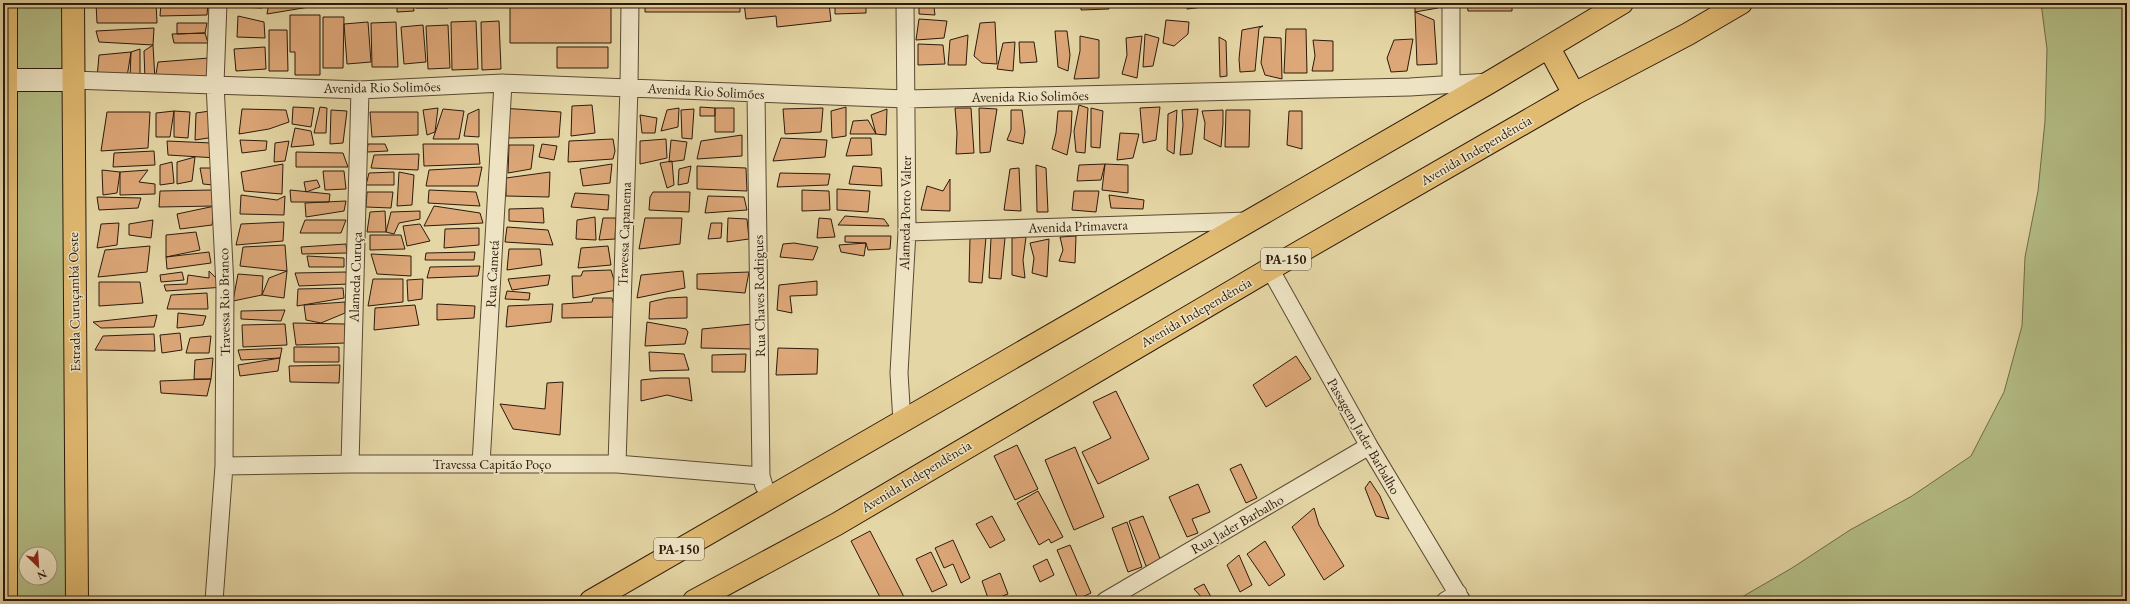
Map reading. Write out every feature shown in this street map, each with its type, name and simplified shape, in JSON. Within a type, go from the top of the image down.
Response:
[{"type":"main road","points":[[6,3],[6,601]]},
{"type":"main road","name":"Estrada Curuçambá Oeste","points":[[73,3],[72,80],[77,601]]},
{"type":"main road","name":"PA-150","points":[[591,601],[767,498],[902,422],[1549,48],[1622,3]]},
{"type":"main road","name":"Avenida Independência","points":[[694,601],[837,524],[1270,269],[1574,94],[1688,34],[1741,3]]},
{"type":"main road","points":[[1549,48],[1574,94]]},
{"type":"main road","name":"Avenida Rio Solimões","points":[[5,80],[72,80]]},
{"type":"street","name":"Travessa Rio Branco","points":[[214,601],[224,466],[225,287],[215,84],[218,3]]},
{"type":"street","name":"Travessa Capanema","points":[[617,464],[629,87],[630,3]]},
{"type":"street","name":"Alameda Porto Valter","points":[[902,422],[899,373],[907,232],[905,3]]},
{"type":"street","points":[[1451,3],[1451,83],[1490,82]]},
{"type":"street","name":"Avenida Rio Solimões","points":[[72,80],[360,90],[503,83],[906,99],[1410,87],[1451,83]]},
{"type":"street","name":"Rua Cametá","points":[[481,464],[503,83]]},
{"type":"street","name":"Alameda Curuça","points":[[350,464],[360,90]]},
{"type":"street","name":"Rua Chaves Rodrigues","points":[[756,94],[761,476],[767,498]]},
{"type":"street","name":"Avenida Primavera","points":[[907,232],[1249,221]]},
{"type":"street","name":"Passagem Jader Barbalho","points":[[1270,269],[1455,598]]},
{"type":"street","name":"Rua Jader Barbalho","points":[[1105,601],[1369,446]]},
{"type":"street","name":"Travessa Capitão Poço","points":[[224,466],[350,464],[617,464],[761,476]]},
{"type":"green space","points":[[6,3],[73,3],[75,601],[12,601]]},
{"type":"green space","points":[[2041,3],[2127,3],[2127,601],[1735,601],[1792,568],[1850,530],[1912,496],[1971,456],[2004,392],[2022,326],[2025,257],[2038,191],[2045,121],[2047,49]]},
{"type":"building","points":[[96,3],[156,3],[157,23],[97,23]]},
{"type":"building","points":[[161,3],[208,3],[207,15],[160,16]]},
{"type":"building","points":[[241,3],[262,3],[262,8],[240,7]]},
{"type":"building","points":[[269,3],[316,3],[315,6],[267,14]]},
{"type":"building","points":[[397,3],[413,3],[414,11],[397,12]]},
{"type":"building","points":[[416,3],[448,3],[448,8],[416,8]]},
{"type":"building","points":[[508,3],[611,3],[508,4]]},
{"type":"building","points":[[645,3],[740,3],[740,12],[645,12]]},
{"type":"building","points":[[744,3],[829,3],[831,21],[777,27],[776,16],[746,19]]},
{"type":"building","points":[[835,3],[866,3],[866,13],[835,14]]},
{"type":"building","points":[[919,3],[929,3],[929,7],[934,7],[935,15],[919,14]]},
{"type":"building","points":[[1081,3],[1108,3],[1109,9],[1081,10]]},
{"type":"building","points":[[1136,3],[1153,3],[1135,6]]},
{"type":"building","points":[[1188,3],[1203,3],[1203,7],[1187,9]]},
{"type":"building","points":[[1238,3],[1257,3],[1256,6]]},
{"type":"building","points":[[1415,3],[1439,3],[1438,8],[1415,12]]},
{"type":"building","points":[[1467,3],[1512,3],[1512,11],[1468,11]]},
{"type":"building","points":[[510,6],[611,6],[611,43],[510,43]]},
{"type":"building","points":[[1415,12],[1434,20],[1437,64],[1417,65]]},
{"type":"building","points":[[290,15],[320,15],[320,75],[295,75],[295,52],[290,52]]},
{"type":"building","points":[[238,16],[264,22],[265,38],[237,37]]},
{"type":"building","points":[[323,17],[344,17],[343,68],[323,68]]},
{"type":"building","points":[[919,19],[947,21],[944,38],[916,40]]},
{"type":"building","points":[[1166,20],[1189,22],[1188,34],[1174,46],[1163,43]]},
{"type":"building","points":[[476,21],[478,69],[452,70],[451,22]]},
{"type":"building","points":[[499,21],[501,69],[482,70],[481,22]]},
{"type":"building","points":[[368,22],[371,62],[347,64],[344,24]]},
{"type":"building","points":[[396,22],[398,67],[372,67],[371,23]]},
{"type":"building","points":[[995,22],[997,64],[982,63],[974,56],[980,23]]},
{"type":"building","points":[[177,23],[207,23],[205,33],[177,34]]},
{"type":"building","points":[[423,25],[426,62],[404,64],[401,27]]},
{"type":"building","points":[[448,25],[450,68],[428,69],[426,26]]},
{"type":"building","points":[[1263,26],[1259,28],[1255,71],[1240,72],[1239,59],[1242,30]]},
{"type":"building","points":[[154,28],[153,45],[99,42],[96,31]]},
{"type":"building","points":[[1286,29],[1306,29],[1307,73],[1284,73]]},
{"type":"building","points":[[269,30],[287,30],[288,71],[269,71]]},
{"type":"building","points":[[1055,31],[1067,31],[1070,55],[1068,71],[1058,67]]},
{"type":"building","points":[[205,33],[208,43],[174,43],[172,34]]},
{"type":"building","points":[[1145,34],[1159,38],[1153,66],[1143,67]]},
{"type":"building","points":[[968,35],[966,65],[948,65],[950,40]]},
{"type":"building","points":[[1080,36],[1099,40],[1099,78],[1074,79],[1080,51]]},
{"type":"building","points":[[1142,36],[1137,78],[1122,74],[1127,55],[1126,38]]},
{"type":"building","points":[[1219,37],[1226,41],[1227,76],[1220,77]]},
{"type":"building","points":[[1264,37],[1281,38],[1282,79],[1265,75],[1261,63]]},
{"type":"building","points":[[1413,39],[1407,71],[1391,72],[1387,58],[1394,40]]},
{"type":"building","points":[[1313,40],[1333,41],[1333,71],[1312,71],[1315,56]]},
{"type":"building","points":[[1015,42],[1013,71],[997,69],[1003,43]]},
{"type":"building","points":[[1019,42],[1034,42],[1037,62],[1020,63]]},
{"type":"building","points":[[918,44],[943,45],[945,64],[918,65]]},
{"type":"building","points":[[153,45],[155,80],[145,81],[144,51]]},
{"type":"building","points":[[265,47],[266,69],[236,71],[234,49]]},
{"type":"building","points":[[557,47],[608,47],[608,68],[557,68]]},
{"type":"building","points":[[140,49],[140,81],[130,78],[131,52]]},
{"type":"building","points":[[131,52],[127,77],[97,78],[99,55]]},
{"type":"building","points":[[209,58],[211,76],[155,80],[158,62]]},
{"type":"building","points":[[592,105],[595,133],[571,136],[572,106]]},
{"type":"building","points":[[1079,105],[1088,108],[1085,153],[1076,152],[1074,131]]},
{"type":"building","points":[[293,107],[314,108],[311,127],[292,124]]},
{"type":"building","points":[[320,107],[327,108],[326,133],[314,133]]},
{"type":"building","points":[[700,107],[715,108],[715,116],[700,116]]},
{"type":"building","points":[[846,107],[846,136],[832,138],[831,111]]},
{"type":"building","points":[[1160,107],[1156,140],[1143,143],[1140,108]]},
{"type":"building","points":[[438,108],[435,132],[427,135],[423,110]]},
{"type":"building","points":[[501,108],[561,112],[559,137],[509,138]]},
{"type":"building","points":[[679,108],[678,127],[661,131],[667,110]]},
{"type":"building","points":[[715,108],[734,108],[734,132],[715,132]]},
{"type":"building","points":[[823,108],[821,132],[785,134],[783,109]]},
{"type":"building","points":[[955,108],[971,108],[974,153],[956,154],[957,133]]},
{"type":"building","points":[[979,108],[997,109],[990,152],[980,153]]},
{"type":"building","points":[[1091,108],[1103,111],[1100,148],[1091,147]]},
{"type":"building","points":[[242,109],[286,110],[289,122],[269,129],[239,134]]},
{"type":"building","points":[[443,109],[464,111],[459,139],[433,139]]},
{"type":"building","points":[[479,109],[479,137],[464,136],[468,114]]},
{"type":"building","points":[[694,109],[692,139],[682,138],[681,110]]},
{"type":"building","points":[[887,109],[886,135],[876,134],[871,115]]},
{"type":"building","points":[[1198,109],[1192,154],[1180,155],[1183,125],[1182,110]]},
{"type":"building","points":[[331,110],[347,111],[343,143],[330,144]]},
{"type":"building","points":[[1011,110],[1022,110],[1025,132],[1023,144],[1007,140],[1011,130]]},
{"type":"building","points":[[1177,110],[1174,154],[1167,150],[1168,114]]},
{"type":"building","points":[[1223,110],[1221,147],[1204,139],[1205,123],[1202,111]]},
{"type":"building","points":[[1226,110],[1250,110],[1249,147],[1225,147]]},
{"type":"building","points":[[174,111],[170,137],[156,137],[156,113]]},
{"type":"building","points":[[174,111],[190,112],[188,138],[174,137]]},
{"type":"building","points":[[210,111],[215,137],[195,140],[196,113]]},
{"type":"building","points":[[1058,111],[1072,111],[1071,132],[1067,155],[1052,149],[1056,133]]},
{"type":"building","points":[[1289,111],[1302,111],[1302,149],[1287,145]]},
{"type":"building","points":[[107,112],[150,112],[148,148],[101,151]]},
{"type":"building","points":[[370,112],[418,112],[418,135],[372,137]]},
{"type":"building","points":[[640,115],[657,118],[655,133],[642,133]]},
{"type":"building","points":[[868,120],[876,134],[850,134],[853,121]]},
{"type":"building","points":[[295,128],[311,131],[314,145],[291,147]]},
{"type":"building","points":[[1120,133],[1139,134],[1133,158],[1117,160]]},
{"type":"building","points":[[742,135],[742,156],[697,159],[701,141]]},
{"type":"building","points":[[781,138],[827,140],[825,157],[773,161]]},
{"type":"building","points":[[851,138],[871,138],[872,155],[846,156]]},
{"type":"building","points":[[613,139],[615,151],[613,159],[568,162],[569,141]]},
{"type":"building","points":[[666,139],[667,158],[640,164],[640,141]]},
{"type":"building","points":[[240,140],[267,141],[266,150],[242,153]]},
{"type":"building","points":[[671,140],[687,142],[684,160],[669,162]]},
{"type":"building","points":[[167,141],[212,143],[217,158],[168,155]]},
{"type":"building","points":[[289,141],[285,161],[274,162],[275,143]]},
{"type":"building","points":[[368,144],[385,144],[388,151],[367,152]]},
{"type":"building","points":[[423,144],[478,144],[480,164],[424,166]]},
{"type":"building","points":[[542,144],[557,146],[554,160],[539,157]]},
{"type":"building","points":[[509,145],[534,145],[531,169],[508,173]]},
{"type":"building","points":[[154,151],[155,165],[113,167],[114,153]]},
{"type":"building","points":[[296,152],[343,153],[348,167],[296,167]]},
{"type":"building","points":[[419,154],[418,170],[371,168],[374,155]]},
{"type":"building","points":[[195,157],[192,181],[177,184],[177,162]]},
{"type":"building","points":[[672,161],[674,185],[667,188],[660,163]]},
{"type":"building","points":[[172,162],[174,183],[160,185],[160,165]]},
{"type":"building","points":[[283,164],[282,194],[244,191],[241,172]]},
{"type":"building","points":[[612,164],[610,183],[583,186],[580,169]]},
{"type":"building","points":[[1105,164],[1101,180],[1077,181],[1079,165]]},
{"type":"building","points":[[1105,164],[1128,165],[1128,193],[1102,190]]},
{"type":"building","points":[[1036,165],[1046,168],[1048,212],[1037,212]]},
{"type":"building","points":[[691,166],[688,183],[678,185],[679,169]]},
{"type":"building","points":[[697,166],[746,168],[747,191],[697,189]]},
{"type":"building","points":[[853,166],[881,168],[882,186],[849,184]]},
{"type":"building","points":[[482,167],[478,186],[426,186],[429,170]]},
{"type":"building","points":[[200,168],[211,168],[213,185],[203,184]]},
{"type":"building","points":[[1019,168],[1021,211],[1004,210],[1010,169]]},
{"type":"building","points":[[102,170],[120,172],[117,193],[103,195]]},
{"type":"building","points":[[148,170],[139,182],[155,184],[155,194],[120,195],[120,172]]},
{"type":"building","points":[[323,171],[344,171],[346,189],[325,190]]},
{"type":"building","points":[[394,172],[394,185],[366,185],[369,173]]},
{"type":"building","points":[[399,172],[414,175],[412,205],[397,206]]},
{"type":"building","points":[[550,172],[549,197],[506,196],[506,178]]},
{"type":"building","points":[[780,173],[830,174],[828,185],[777,187]]},
{"type":"building","points":[[950,179],[950,211],[921,210],[927,186],[943,191]]},
{"type":"building","points":[[317,180],[320,187],[306,192],[304,182]]},
{"type":"building","points":[[837,189],[870,191],[868,212],[837,210]]},
{"type":"building","points":[[212,190],[215,206],[159,207],[160,191]]},
{"type":"building","points":[[290,190],[330,194],[329,202],[291,202]]},
{"type":"building","points":[[429,190],[476,192],[480,206],[428,203]]},
{"type":"building","points":[[802,190],[829,191],[830,210],[802,211]]},
{"type":"building","points":[[1074,191],[1099,191],[1096,212],[1072,210]]},
{"type":"building","points":[[367,192],[393,192],[391,208],[366,207]]},
{"type":"building","points":[[653,192],[690,192],[689,212],[649,210],[650,197]]},
{"type":"building","points":[[575,193],[609,195],[608,210],[571,207]]},
{"type":"building","points":[[241,195],[277,200],[285,196],[284,215],[240,214]]},
{"type":"building","points":[[1109,195],[1144,200],[1143,209],[1111,208]]},
{"type":"building","points":[[708,196],[744,197],[747,210],[705,213]]},
{"type":"building","points":[[97,197],[141,198],[138,208],[99,210]]},
{"type":"building","points":[[346,201],[344,211],[306,217],[305,203]]},
{"type":"building","points":[[215,206],[212,225],[180,229],[177,214]]},
{"type":"building","points":[[434,206],[480,213],[483,223],[424,226]]},
{"type":"building","points":[[543,208],[544,223],[509,221],[509,209]]},
{"type":"building","points":[[385,211],[386,232],[367,232],[370,212]]},
{"type":"building","points":[[420,211],[420,219],[399,223],[394,234],[386,232],[391,212]]},
{"type":"building","points":[[845,216],[884,219],[889,226],[838,225]]},
{"type":"building","points":[[595,217],[596,240],[576,239],[577,220]]},
{"type":"building","points":[[603,218],[616,218],[615,239],[599,240]]},
{"type":"building","points":[[645,218],[682,218],[680,244],[639,249]]},
{"type":"building","points":[[728,218],[747,219],[749,239],[727,242]]},
{"type":"building","points":[[819,218],[831,219],[835,237],[817,238]]},
{"type":"building","points":[[153,220],[151,238],[129,235],[129,224]]},
{"type":"building","points":[[305,220],[346,220],[341,233],[300,233]]},
{"type":"building","points":[[284,222],[283,241],[236,245],[241,224]]},
{"type":"building","points":[[119,223],[117,245],[97,248],[101,224]]},
{"type":"building","points":[[711,223],[722,223],[721,238],[708,239]]},
{"type":"building","points":[[420,224],[430,241],[407,246],[403,226]]},
{"type":"building","points":[[507,227],[548,230],[553,245],[505,242]]},
{"type":"building","points":[[479,228],[479,245],[444,248],[445,229]]},
{"type":"building","points":[[196,232],[200,250],[166,257],[166,235]]},
{"type":"building","points":[[370,235],[401,235],[405,249],[370,250]]},
{"type":"building","points":[[845,236],[891,236],[890,249],[868,250],[866,243],[845,242]]},
{"type":"building","points":[[1076,236],[1075,263],[1059,261],[1063,250],[1060,237]]},
{"type":"building","points":[[970,237],[986,237],[982,283],[969,282]]},
{"type":"building","points":[[1026,237],[1023,260],[1025,278],[1012,275],[1012,238]]},
{"type":"building","points":[[991,238],[1005,238],[1001,279],[989,278]]},
{"type":"building","points":[[1049,239],[1047,277],[1032,273],[1034,258],[1030,243]]},
{"type":"building","points":[[794,243],[818,247],[813,260],[780,257],[783,244]]},
{"type":"building","points":[[866,243],[864,256],[841,252],[839,245]]},
{"type":"building","points":[[346,244],[347,253],[302,254],[301,247]]},
{"type":"building","points":[[285,245],[287,271],[240,266],[243,247]]},
{"type":"building","points":[[150,246],[147,272],[98,277],[105,250]]},
{"type":"building","points":[[608,246],[611,265],[578,268],[581,248]]},
{"type":"building","points":[[509,249],[540,249],[542,265],[507,270]]},
{"type":"building","points":[[209,252],[211,263],[167,269],[166,257]]},
{"type":"building","points":[[475,252],[474,260],[425,260],[426,253]]},
{"type":"building","points":[[371,254],[411,256],[411,276],[377,274]]},
{"type":"building","points":[[307,256],[344,258],[344,267],[309,267]]},
{"type":"building","points":[[480,266],[478,276],[427,278],[430,267]]},
{"type":"building","points":[[611,270],[617,290],[573,298],[572,276],[581,276],[583,271]]},
{"type":"building","points":[[209,271],[225,287],[166,291],[164,285],[187,284],[188,275],[209,278]]},
{"type":"building","points":[[287,271],[284,298],[262,295],[269,278]]},
{"type":"building","points":[[683,271],[685,288],[637,298],[641,275]]},
{"type":"building","points":[[182,272],[184,280],[161,282],[160,275]]},
{"type":"building","points":[[346,272],[349,284],[299,286],[295,273]]},
{"type":"building","points":[[749,272],[745,293],[697,289],[697,274]]},
{"type":"building","points":[[238,274],[263,276],[262,295],[233,301]]},
{"type":"building","points":[[550,275],[548,285],[512,290],[508,279]]},
{"type":"building","points":[[373,279],[403,279],[403,302],[368,306]]},
{"type":"building","points":[[423,279],[422,299],[408,301],[407,280]]},
{"type":"building","points":[[817,281],[817,295],[790,296],[792,313],[777,310],[779,285]]},
{"type":"building","points":[[99,282],[140,282],[143,303],[99,306]]},
{"type":"building","points":[[343,288],[344,298],[297,306],[298,289]]},
{"type":"building","points":[[507,291],[530,293],[529,300],[505,299]]},
{"type":"building","points":[[207,293],[208,309],[167,309],[171,295]]},
{"type":"building","points":[[687,297],[687,318],[649,319],[650,302],[667,298]]},
{"type":"building","points":[[593,298],[612,298],[617,317],[562,318],[562,304],[592,302]]},
{"type":"building","points":[[345,302],[345,313],[321,323],[306,320],[304,305]]},
{"type":"building","points":[[437,304],[475,306],[474,318],[437,320]]},
{"type":"building","points":[[553,304],[551,322],[506,327],[508,306]]},
{"type":"building","points":[[415,305],[419,325],[374,330],[375,308]]},
{"type":"building","points":[[285,310],[281,321],[241,319],[241,311]]},
{"type":"building","points":[[178,313],[206,316],[203,325],[177,328]]},
{"type":"building","points":[[157,315],[154,327],[101,328],[93,322]]},
{"type":"building","points":[[647,322],[686,329],[688,332],[685,344],[645,346]]},
{"type":"building","points":[[293,323],[345,324],[345,343],[296,345]]},
{"type":"building","points":[[285,324],[287,345],[243,347],[242,325]]},
{"type":"building","points":[[752,324],[752,349],[701,348],[702,329]]},
{"type":"building","points":[[180,333],[182,350],[162,353],[160,335]]},
{"type":"building","points":[[154,334],[155,351],[95,350],[103,336]]},
{"type":"building","points":[[211,336],[209,353],[186,353],[190,338]]},
{"type":"building","points":[[294,347],[339,347],[339,362],[294,362]]},
{"type":"building","points":[[282,348],[280,358],[241,360],[238,350]]},
{"type":"building","points":[[778,348],[818,349],[817,374],[776,375]]},
{"type":"building","points":[[649,352],[684,354],[689,370],[650,371]]},
{"type":"building","points":[[746,354],[745,372],[712,372],[712,355]]},
{"type":"building","points":[[1296,356],[1311,379],[1266,407],[1253,385]]},
{"type":"building","points":[[213,358],[211,379],[194,379],[195,360]]},
{"type":"building","points":[[280,358],[278,371],[240,376],[238,365]]},
{"type":"building","points":[[340,365],[339,383],[290,382],[289,366]]},
{"type":"building","points":[[689,378],[692,401],[667,395],[641,401],[641,380]]},
{"type":"building","points":[[211,379],[207,396],[161,393],[160,381]]},
{"type":"building","points":[[563,382],[560,435],[513,429],[500,404],[545,409],[547,383]]},
{"type":"building","points":[[1116,391],[1149,459],[1098,484],[1082,452],[1111,438],[1093,402]]},
{"type":"building","points":[[1017,445],[1038,489],[1015,500],[994,456]]},
{"type":"building","points":[[1075,447],[1104,517],[1074,530],[1045,460]]},
{"type":"building","points":[[1241,464],[1257,498],[1246,503],[1230,469]]},
{"type":"building","points":[[1370,481],[1380,496],[1389,519],[1376,516],[1365,488]]},
{"type":"building","points":[[1198,484],[1210,512],[1192,519],[1198,533],[1187,537],[1169,497]]},
{"type":"building","points":[[1038,491],[1063,537],[1051,543],[1049,539],[1039,545],[1017,503]]},
{"type":"building","points":[[1314,508],[1319,525],[1344,566],[1324,580],[1292,527]]},
{"type":"building","points":[[992,516],[1005,540],[990,548],[976,524]]},
{"type":"building","points":[[1143,516],[1161,561],[1146,566],[1129,521]]},
{"type":"building","points":[[1127,522],[1142,567],[1128,572],[1112,528]]},
{"type":"building","points":[[870,531],[906,601],[882,601],[851,541]]},
{"type":"building","points":[[953,540],[970,578],[961,583],[953,564],[944,568],[935,548]]},
{"type":"building","points":[[1265,541],[1285,575],[1269,586],[1247,554]]},
{"type":"building","points":[[1070,545],[1091,593],[1078,599],[1057,550]]},
{"type":"building","points":[[931,552],[947,585],[932,592],[916,559]]},
{"type":"building","points":[[1239,555],[1252,585],[1240,592],[1227,565]]},
{"type":"building","points":[[1047,559],[1054,575],[1040,582],[1033,566]]},
{"type":"building","points":[[1000,573],[1008,594],[989,601],[982,581]]},
{"type":"building","points":[[1204,584],[1213,601],[1205,601],[1194,589]]}]
